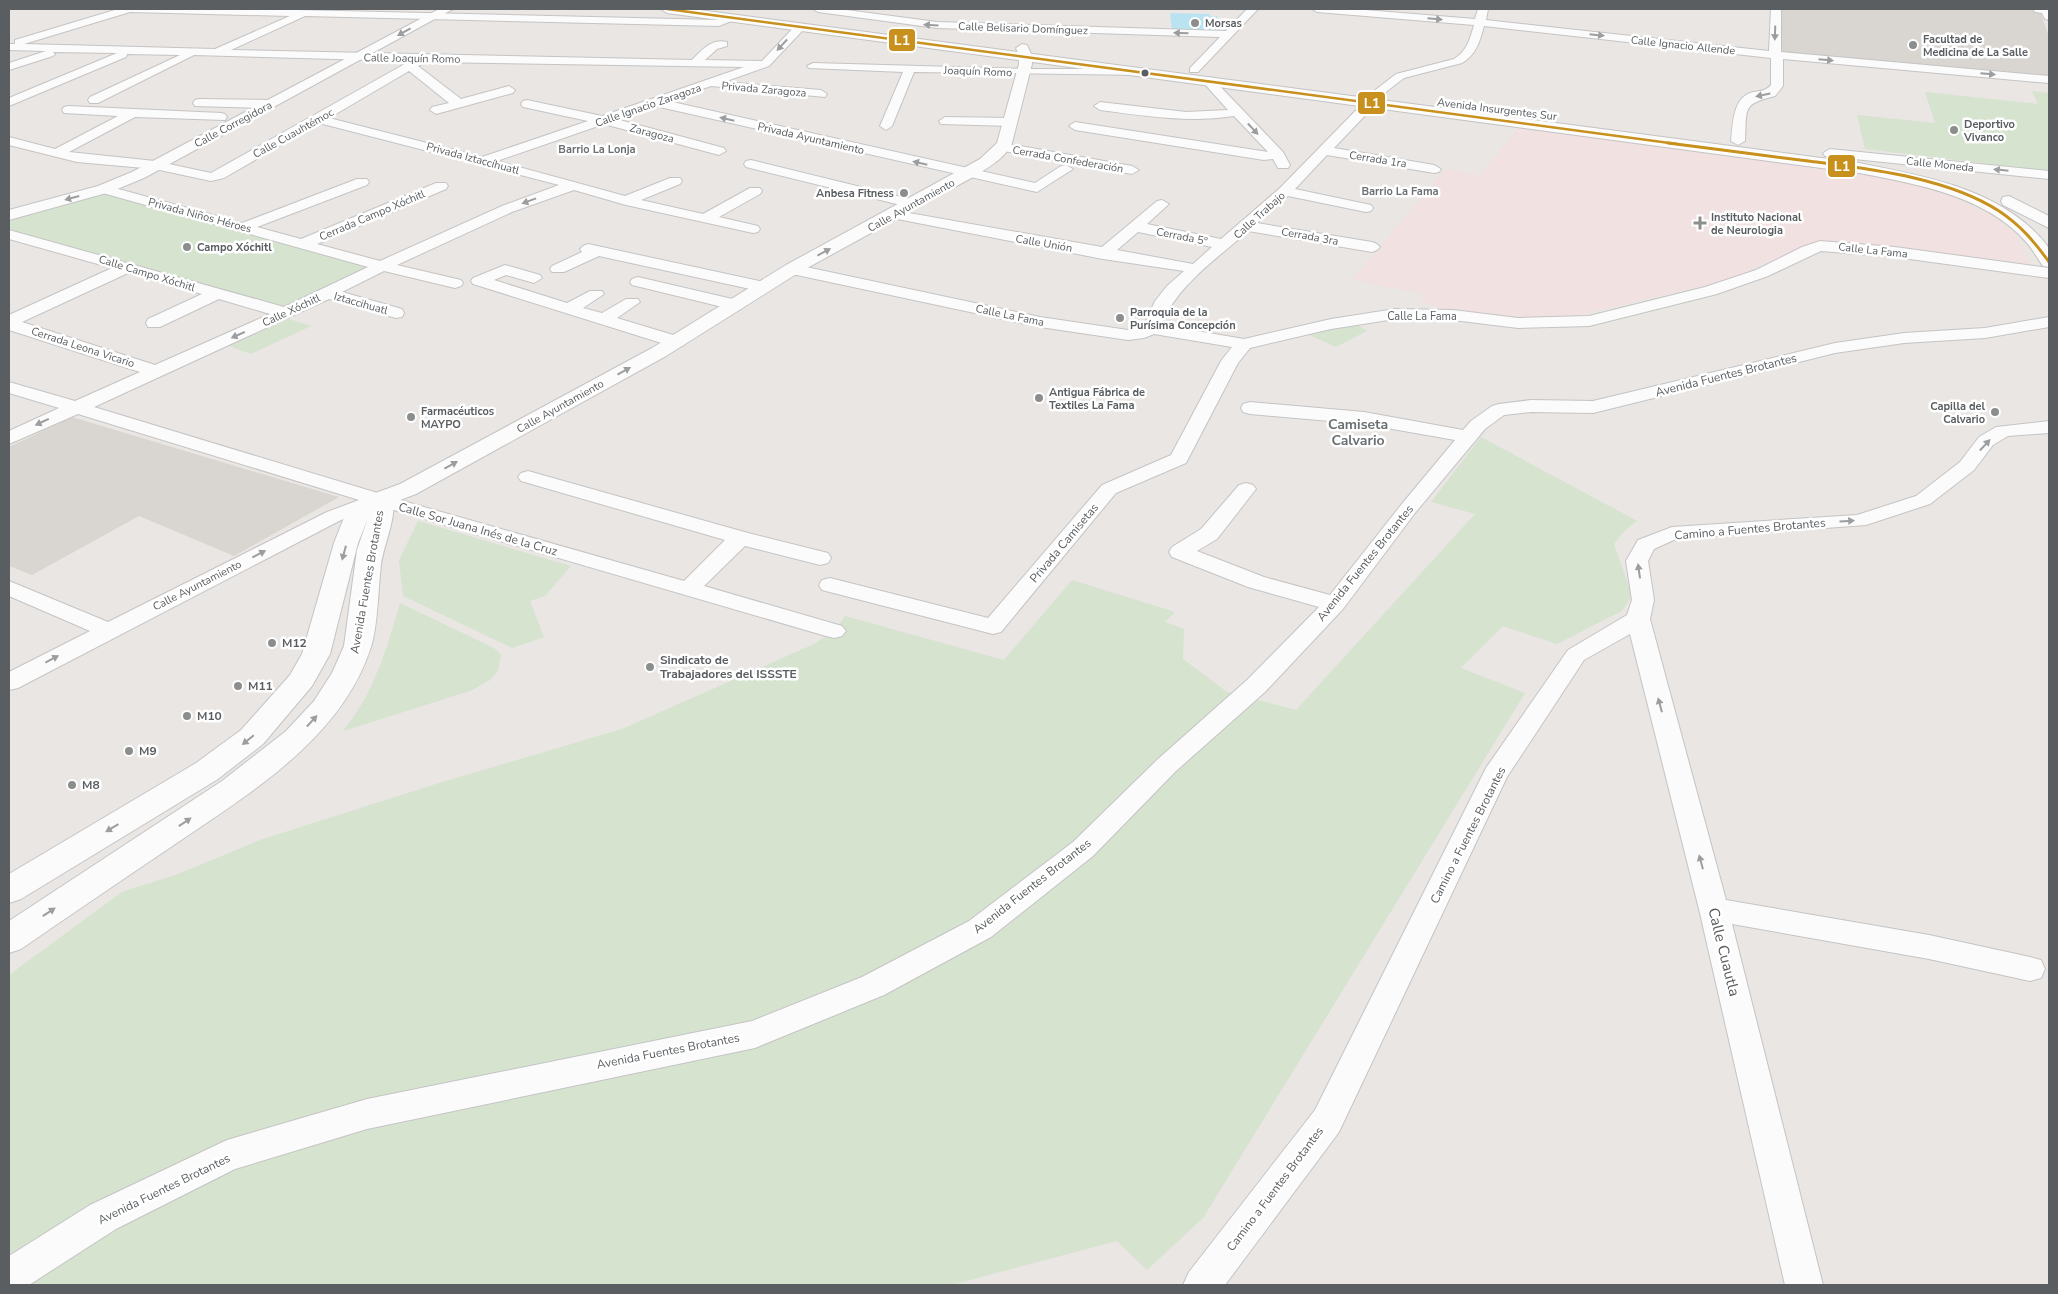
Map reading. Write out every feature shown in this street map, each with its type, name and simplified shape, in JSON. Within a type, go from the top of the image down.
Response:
[{"type":"main road","name":"Avenida Insurgentes Sur","points":[[666,9],[887,25],[1026,55],[1208,81],[1374,98],[1830,153],[1888,163],[1950,179],[2008,201],[2049,223]]},
{"type":"main road","points":[[2039,9],[2049,10]]},
{"type":"main road","name":"Calle Corregidora","points":[[9,215],[104,189],[155,166],[441,12]]},
{"type":"main road","name":"Avenida Insurgentes Sur","points":[[798,19],[959,48],[1194,70],[1374,98],[1826,162],[1904,177],[1967,197],[2005,215],[2032,235],[2049,262]]},
{"type":"main road","points":[[1003,148],[1011,122],[1026,55]]},
{"type":"main road","name":"Calle Ayuntamiento","points":[[378,500],[408,489],[677,342],[792,269],[967,174],[1003,148]]},
{"type":"main road","name":"Avenida Fuentes Brotantes","points":[[9,890],[207,771],[252,737],[302,680],[316,654],[352,526],[357,515],[378,500],[382,506],[382,513],[370,550],[358,646],[346,674],[324,708],[297,738],[209,805],[9,939]]},
{"type":"main road","points":[[181,786],[209,805]]},
{"type":"street","points":[[9,46],[129,9],[441,12],[483,17],[719,23],[730,13]]},
{"type":"street","points":[[483,17],[495,9]]},
{"type":"street","points":[[818,9],[887,25]]},
{"type":"street","points":[[1194,70],[1253,9]]},
{"type":"street","name":"Calle Ignacio Allende","points":[[1317,9],[1479,22],[1777,56],[2049,80]]},
{"type":"street","points":[[1479,22],[1483,9]]},
{"type":"street","points":[[1738,141],[1741,109],[1753,96],[1771,93],[1777,86],[1777,56],[1775,53],[1776,9]]},
{"type":"street","points":[[2045,9],[2049,17]]},
{"type":"street","points":[[213,54],[306,12]]},
{"type":"street","points":[[1026,55],[1029,28],[1033,15]]},
{"type":"street","name":"Calle Ignacio Zaragoza","points":[[482,160],[765,64],[798,19]]},
{"type":"street","points":[[947,38],[966,36],[971,22]]},
{"type":"street","name":"Calle Belisario Domínguez","points":[[887,25],[971,22],[1029,28],[1230,34]]},
{"type":"street","name":"Calle Trabajo","points":[[1151,328],[1161,305],[1174,289],[1226,245],[1289,187],[1374,98],[1400,76],[1458,61],[1466,56],[1474,41],[1479,22]]},
{"type":"street","points":[[695,64],[713,46],[723,44]]},
{"type":"street","name":"Calle Joaquín Romo","points":[[9,46],[60,50],[193,54],[424,58],[599,69],[695,64],[765,64]]},
{"type":"street","points":[[951,70],[959,48]]},
{"type":"street","points":[[9,67],[60,50]]},
{"type":"street","points":[[9,102],[131,52]]},
{"type":"street","points":[[94,100],[193,54]]},
{"type":"street","points":[[241,64],[257,55]]},
{"type":"street","name":"Joaquín Romo","points":[[813,66],[951,70],[1026,55]]},
{"type":"street","name":"Calle Cuauhtémoc","points":[[9,142],[91,160],[155,166],[204,177],[219,175],[424,58]]},
{"type":"street","points":[[411,66],[459,104]]},
{"type":"street","points":[[577,75],[599,69]]},
{"type":"street","points":[[886,126],[910,69]]},
{"type":"street","points":[[1208,81],[1278,155],[1289,187],[1366,208]]},
{"type":"street","name":"Privada Zaragoza","points":[[707,84],[821,94]]},
{"type":"street","points":[[436,110],[510,90]]},
{"type":"street","points":[[155,102],[270,104]]},
{"type":"street","name":"Privada Ayuntamiento","points":[[654,102],[967,174],[1038,188],[1066,169]]},
{"type":"street","points":[[1143,123],[1163,102]]},
{"type":"street","name":"Zaragoza","points":[[527,104],[604,120],[719,151]]},
{"type":"street","points":[[1100,106],[1190,117],[1214,116],[1237,112]]},
{"type":"street","points":[[68,110],[221,117]]},
{"type":"street","points":[[57,153],[134,113]]},
{"type":"street","points":[[1207,128],[1214,116]]},
{"type":"street","name":"Privada Iztaccíhuatl","points":[[318,118],[482,160],[626,201],[753,229]]},
{"type":"street","points":[[945,121],[1011,122]]},
{"type":"street","points":[[1075,126],[1264,156],[1278,155]]},
{"type":"street","name":"Cerrada Confederación","points":[[1003,148],[1132,170]]},
{"type":"street","points":[[17,157],[43,149]]},
{"type":"street","name":"Calle Moneda","points":[[1830,153],[2049,175]]},
{"type":"street","points":[[1318,156],[1406,174]]},
{"type":"street","name":"Cerrada 1ra","points":[[1318,156],[1434,169]]},
{"type":"street","points":[[751,164],[913,204]]},
{"type":"street","points":[[626,201],[674,181]]},
{"type":"street","points":[[244,227],[320,200],[362,182]]},
{"type":"street","name":"Calle Xóchitl","points":[[9,438],[286,313],[381,266],[507,209],[574,185]]},
{"type":"street","name":"Cerrada Campo Xóchitl","points":[[304,244],[441,186]]},
{"type":"street","name":"Privada Niños Héroes","points":[[104,189],[381,266],[455,283]]},
{"type":"street","points":[[706,218],[755,190]]},
{"type":"street","points":[[320,200],[378,213]]},
{"type":"street","points":[[1104,254],[1162,204]]},
{"type":"street","name":"Calle Unión","points":[[892,214],[1104,254],[1196,269]]},
{"type":"street","name":"Cerrada 3ra","points":[[1247,226],[1372,247]]},
{"type":"street","name":"Cerrada 5º","points":[[1137,227],[1226,245]]},
{"type":"street","name":"Calle Campo Xóchitl","points":[[9,234],[286,313]]},
{"type":"street","name":"Calle La Fama","points":[[792,269],[1040,322],[1128,335],[1144,332],[1151,328],[1244,344],[1331,324],[1395,314],[1453,316],[1518,323],[1589,321],[1711,291],[1762,273],[1807,250],[1820,246],[1841,246],[1896,252],[2049,273]]},
{"type":"street","points":[[578,271],[598,251]]},
{"type":"street","points":[[558,269],[598,251],[764,287]]},
{"type":"street","points":[[9,321],[128,267]]},
{"type":"street","points":[[638,282],[735,305]]},
{"type":"street","points":[[508,292],[677,342]]},
{"type":"street","name":"Iztaccihuatl","points":[[327,293],[396,313]]},
{"type":"street","points":[[154,323],[216,294]]},
{"type":"street","points":[[568,309],[596,294]]},
{"type":"street","points":[[604,319],[632,302]]},
{"type":"street","name":"Avenida Fuentes Brotantes","points":[[9,1277],[103,1217],[227,1156],[367,1114],[755,1034],[873,986],[980,929],[1083,849],[1167,765],[1256,686],[1335,604],[1408,508],[1478,425],[1498,410],[1531,406],[1593,407],[1835,348],[1904,338],[1985,333],[2049,322]]},
{"type":"street","name":"Cerrada Leona Vicario","points":[[9,325],[20,326],[157,372]]},
{"type":"street","name":"Privada Camisetas","points":[[830,585],[993,627],[1109,489],[1179,459],[1230,361],[1244,344]]},
{"type":"street","name":"Calle Sor Juana Inés de la Cruz","points":[[9,386],[378,500],[834,630]]},
{"type":"street","points":[[1250,408],[1364,418],[1468,437]]},
{"type":"street","name":"Camino a Fuentes Brotantes","points":[[1202,1285],[1327,1121],[1496,775],[1576,655],[1638,619],[1643,600],[1638,561],[1646,545],[1672,534],[1859,521],[1923,500],[1967,466],[1986,441],[2003,431],[2049,427]]},
{"type":"street","points":[[528,478],[740,538],[820,558]]},
{"type":"street","points":[[1246,489],[1209,534],[1180,552],[1256,582],[1335,604]]},
{"type":"street","name":"Calle Ayuntamiento","points":[[9,682],[107,630],[334,516],[378,500]]},
{"type":"street","points":[[688,589],[740,538]]},
{"type":"street","points":[[9,588],[107,630]]},
{"type":"street","name":"Calle Cuautla","points":[[1638,619],[1714,909],[1804,1285]]},
{"type":"street","points":[[1714,909],[1929,947],[2030,969]]},
{"type":"shaded area","name":"Facultad de Medicina de La Salle","points":[[1778,9],[2015,9],[2040,11],[2049,37],[2049,78],[1784,56],[1777,54]]},
{"type":"shaded area","name":"Instituto Nacional de Neurologia","points":[[1518,128],[1855,172],[1901,181],[1956,197],[1989,214],[2015,232],[2031,267],[1837,243],[1810,244],[1727,280],[1566,318],[1527,319],[1453,312],[1419,301],[1428,295],[1352,280],[1445,169],[1480,175]]},
{"type":"shaded area","points":[[72,417],[339,497],[234,556],[139,516],[32,575],[9,566],[9,447]]},
{"type":"green space","name":"Deportivo Vivanco","points":[[2032,91],[2049,93],[2049,171],[1865,149],[1857,115],[1935,123],[1925,92],[2038,104]]},
{"type":"green space","name":"Campo Xóchitl","points":[[103,193],[371,266],[282,309],[9,229],[9,221],[12,219]]},
{"type":"green space","points":[[289,319],[311,326],[251,354],[229,346]]},
{"type":"green space","points":[[1355,323],[1367,331],[1336,347],[1305,333]]},
{"type":"green space","points":[[1481,437],[1637,521],[1624,531],[1614,544],[1632,595],[1622,611],[1557,644],[1503,626],[1461,668],[1525,693],[1203,1218],[1147,1270],[1117,1241],[951,1285],[9,1285],[9,975],[122,892],[178,874],[260,840],[439,783],[622,729],[814,644],[834,631],[845,616],[1004,660],[1072,580],[1175,612],[1165,622],[1184,629],[1183,659],[1227,692],[1296,710],[1475,514],[1431,502]]},
{"type":"green space","points":[[418,521],[571,566],[545,596],[530,601],[544,637],[512,648],[403,596],[399,560]]},
{"type":"green space","points":[[400,603],[494,648],[501,655],[498,671],[490,680],[470,691],[343,731],[371,686],[390,637]]},
{"type":"water","name":"Morsas","points":[[1170,13],[1210,14],[1210,16],[1217,16],[1220,31],[1172,30]]},
{"type":"transit line","name":"L1","points":[[667,9],[1859,168],[1930,183],[1976,199],[2017,223],[2034,240],[2049,262]]},
{"type":"place","name":"Morsas","points":[[1195,23]]},
{"type":"place","name":"Facultad de Medicina de La Salle","points":[[1913,45]]},
{"type":"place","name":"Deportivo Vivanco","points":[[1954,130]]},
{"type":"place","name":"Anbesa Fitness","points":[[904,193]]},
{"type":"place","name":"Instituto Nacional de Neurologia","points":[[1700,223]]},
{"type":"place","name":"Campo Xóchitl","points":[[187,247]]},
{"type":"place","name":"Parroquia de la Purísima Concepción","points":[[1120,318]]},
{"type":"place","name":"Antigua Fábrica de Textiles La Fama","points":[[1039,398]]},
{"type":"place","name":"Capilla del Calvario","points":[[1995,412]]},
{"type":"place","name":"Farmacéuticos MAYPO","points":[[411,417]]},
{"type":"place","name":"M12","points":[[272,643]]},
{"type":"place","name":"Sindicato de Trabajadores del ISSSTE","points":[[650,667]]},
{"type":"place","name":"M11","points":[[238,686]]},
{"type":"place","name":"M10","points":[[187,716]]},
{"type":"place","name":"M9","points":[[129,751]]},
{"type":"place","name":"M8","points":[[72,785]]},
{"type":"district","name":"Barrio La Lonja","points":[[597,149]]},
{"type":"district","name":"Barrio La Fama","points":[[1400,191]]},
{"type":"district","name":"Camiseta Calvario","points":[[1358,432]]}]
